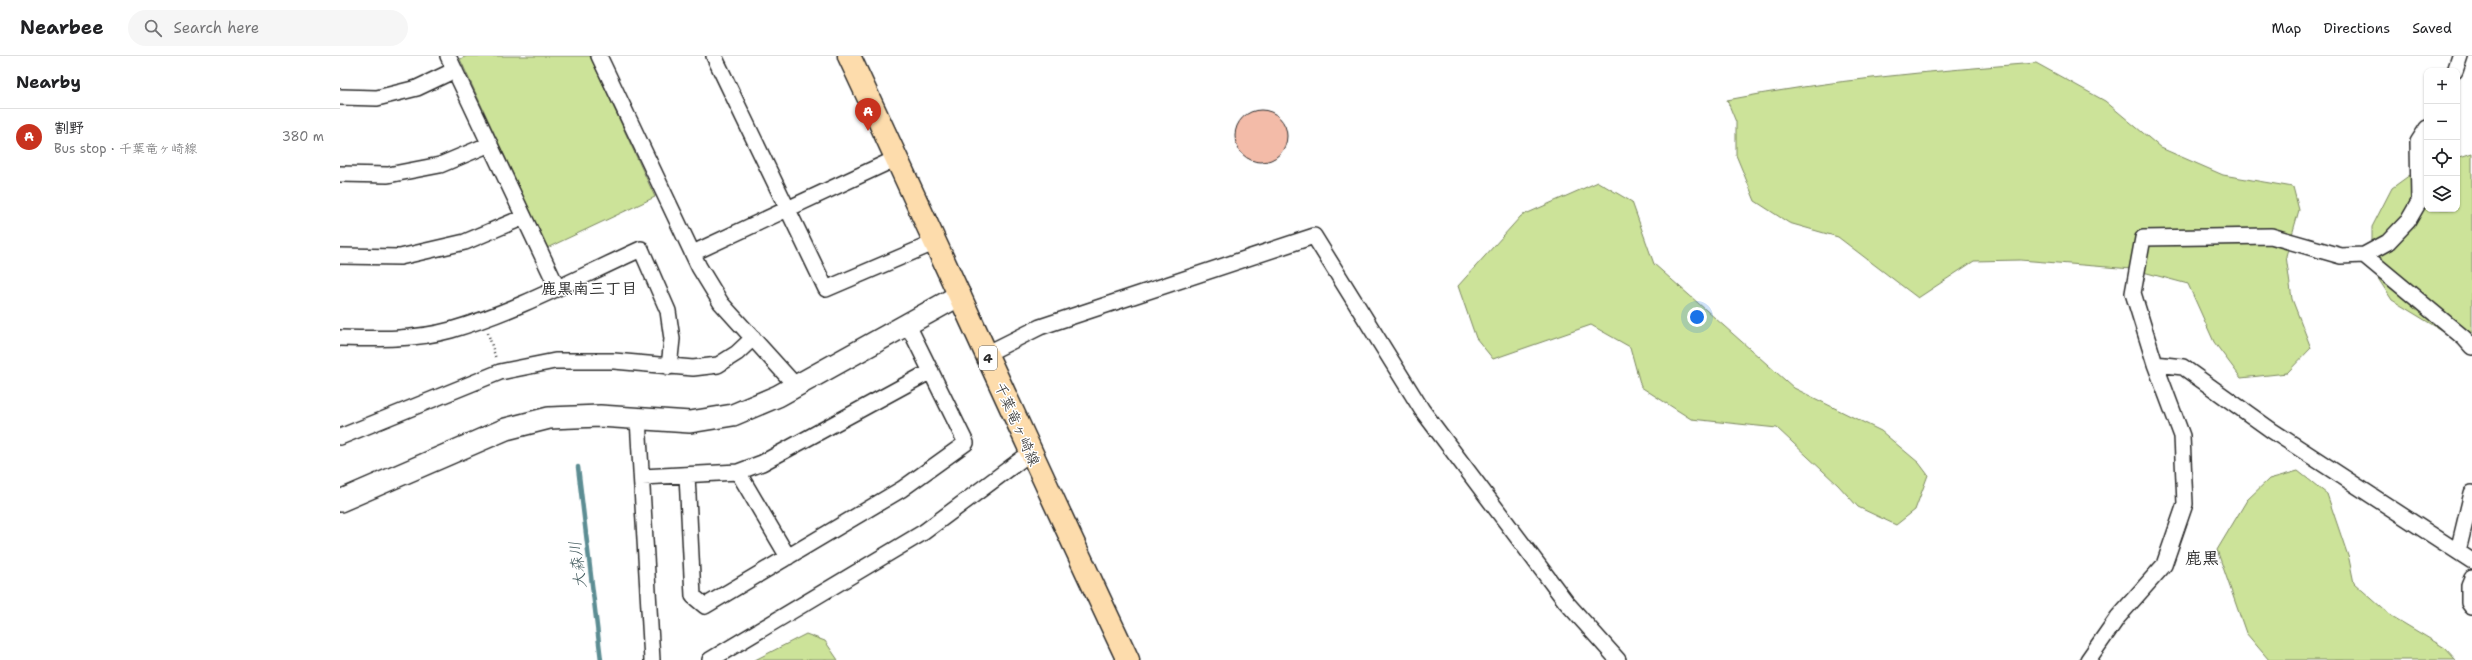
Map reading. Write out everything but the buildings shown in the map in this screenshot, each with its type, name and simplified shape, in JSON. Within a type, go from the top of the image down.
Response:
[{"type":"main road","name":"千葉竜ヶ崎線","points":[[849,56],[936,242],[1030,453],[1128,660]]},
{"type":"street","points":[[448,56],[558,287]]},
{"type":"street","points":[[599,56],[693,254],[721,303],[796,386]]},
{"type":"street","points":[[714,56],[826,289],[936,242]]},
{"type":"street","points":[[2456,68],[2460,56]]},
{"type":"street","points":[[340,97],[377,98],[417,88],[455,70]]},
{"type":"street","points":[[2088,660],[2118,617],[2164,565],[2185,504],[2182,436],[2155,364],[2133,292],[2143,238],[2271,236],[2341,256],[2364,255],[2388,242],[2408,221],[2419,202],[2418,142],[2424,133]]},
{"type":"street","points":[[340,174],[388,175],[440,164],[490,144]]},
{"type":"street","points":[[693,254],[897,158]]},
{"type":"street","points":[[340,256],[400,257],[465,242],[524,217]]},
{"type":"street","points":[[986,354],[1040,326],[1314,236],[1422,410],[1566,602],[1618,660]]},
{"type":"street","points":[[340,338],[392,339],[450,330],[506,312],[641,249],[668,311],[672,339],[670,366]]},
{"type":"street","points":[[2364,255],[2464,338],[2472,348]]},
{"type":"street","points":[[340,501],[506,429],[549,418],[569,416],[690,422],[733,415],[754,408],[796,386],[907,323],[960,295]]},
{"type":"street","points":[[687,475],[693,596],[705,606],[902,489],[966,443],[907,323]]},
{"type":"street","points":[[340,437],[500,372],[555,362],[614,361],[693,368],[718,365],[737,353],[753,338]]},
{"type":"street","points":[[2155,364],[2183,367],[2271,430],[2472,560]]},
{"type":"street","points":[[642,477],[738,472],[790,450],[931,370]]},
{"type":"street","points":[[638,419],[652,660]]},
{"type":"street","points":[[710,660],[924,532],[1030,453]]},
{"type":"street","points":[[738,472],[788,557]]},
{"type":"street","points":[[2458,551],[2472,493]]},
{"type":"street","points":[[2472,578],[2469,585],[2469,603],[2472,607]]},
{"type":"path","points":[[484,319],[500,372]]},
{"type":"green space","points":[[467,56],[590,56],[655,197],[547,248],[460,59]]},
{"type":"green space","points":[[2036,63],[2105,101],[2161,148],[2223,175],[2293,187],[2299,210],[2286,256],[2292,299],[2311,348],[2287,373],[2241,378],[2214,342],[2188,284],[2132,269],[2020,260],[1974,261],[1918,298],[1838,237],[1789,223],[1755,201],[1736,155],[1736,122],[1727,100],[1842,82],[1919,73]]},
{"type":"green space","points":[[2472,153],[2472,349],[2392,300],[2372,269],[2372,227],[2392,188],[2414,172],[2424,169],[2424,212],[2460,212],[2460,157]]},
{"type":"green space","points":[[1598,182],[1632,202],[1654,264],[1794,388],[1881,431],[1919,463],[1928,475],[1915,510],[1896,525],[1858,507],[1838,485],[1777,428],[1691,419],[1641,387],[1630,347],[1591,325],[1493,359],[1476,338],[1458,286],[1521,216]]},
{"type":"green space","points":[[2298,471],[2327,494],[2349,559],[2354,583],[2390,615],[2445,648],[2456,660],[2269,660],[2246,633],[2217,550],[2247,500],[2269,479]]},
{"type":"green space","points":[[806,634],[825,641],[838,660],[755,660]]},
{"type":"waterway","name":"大森川","points":[[578,467],[601,660]]},
{"type":"place","name":"割野","points":[[868,131]]},
{"type":"district","name":"鹿黒南三丁目","points":[[589,288]]},
{"type":"district","name":"鹿黒","points":[[2202,558]]}]
